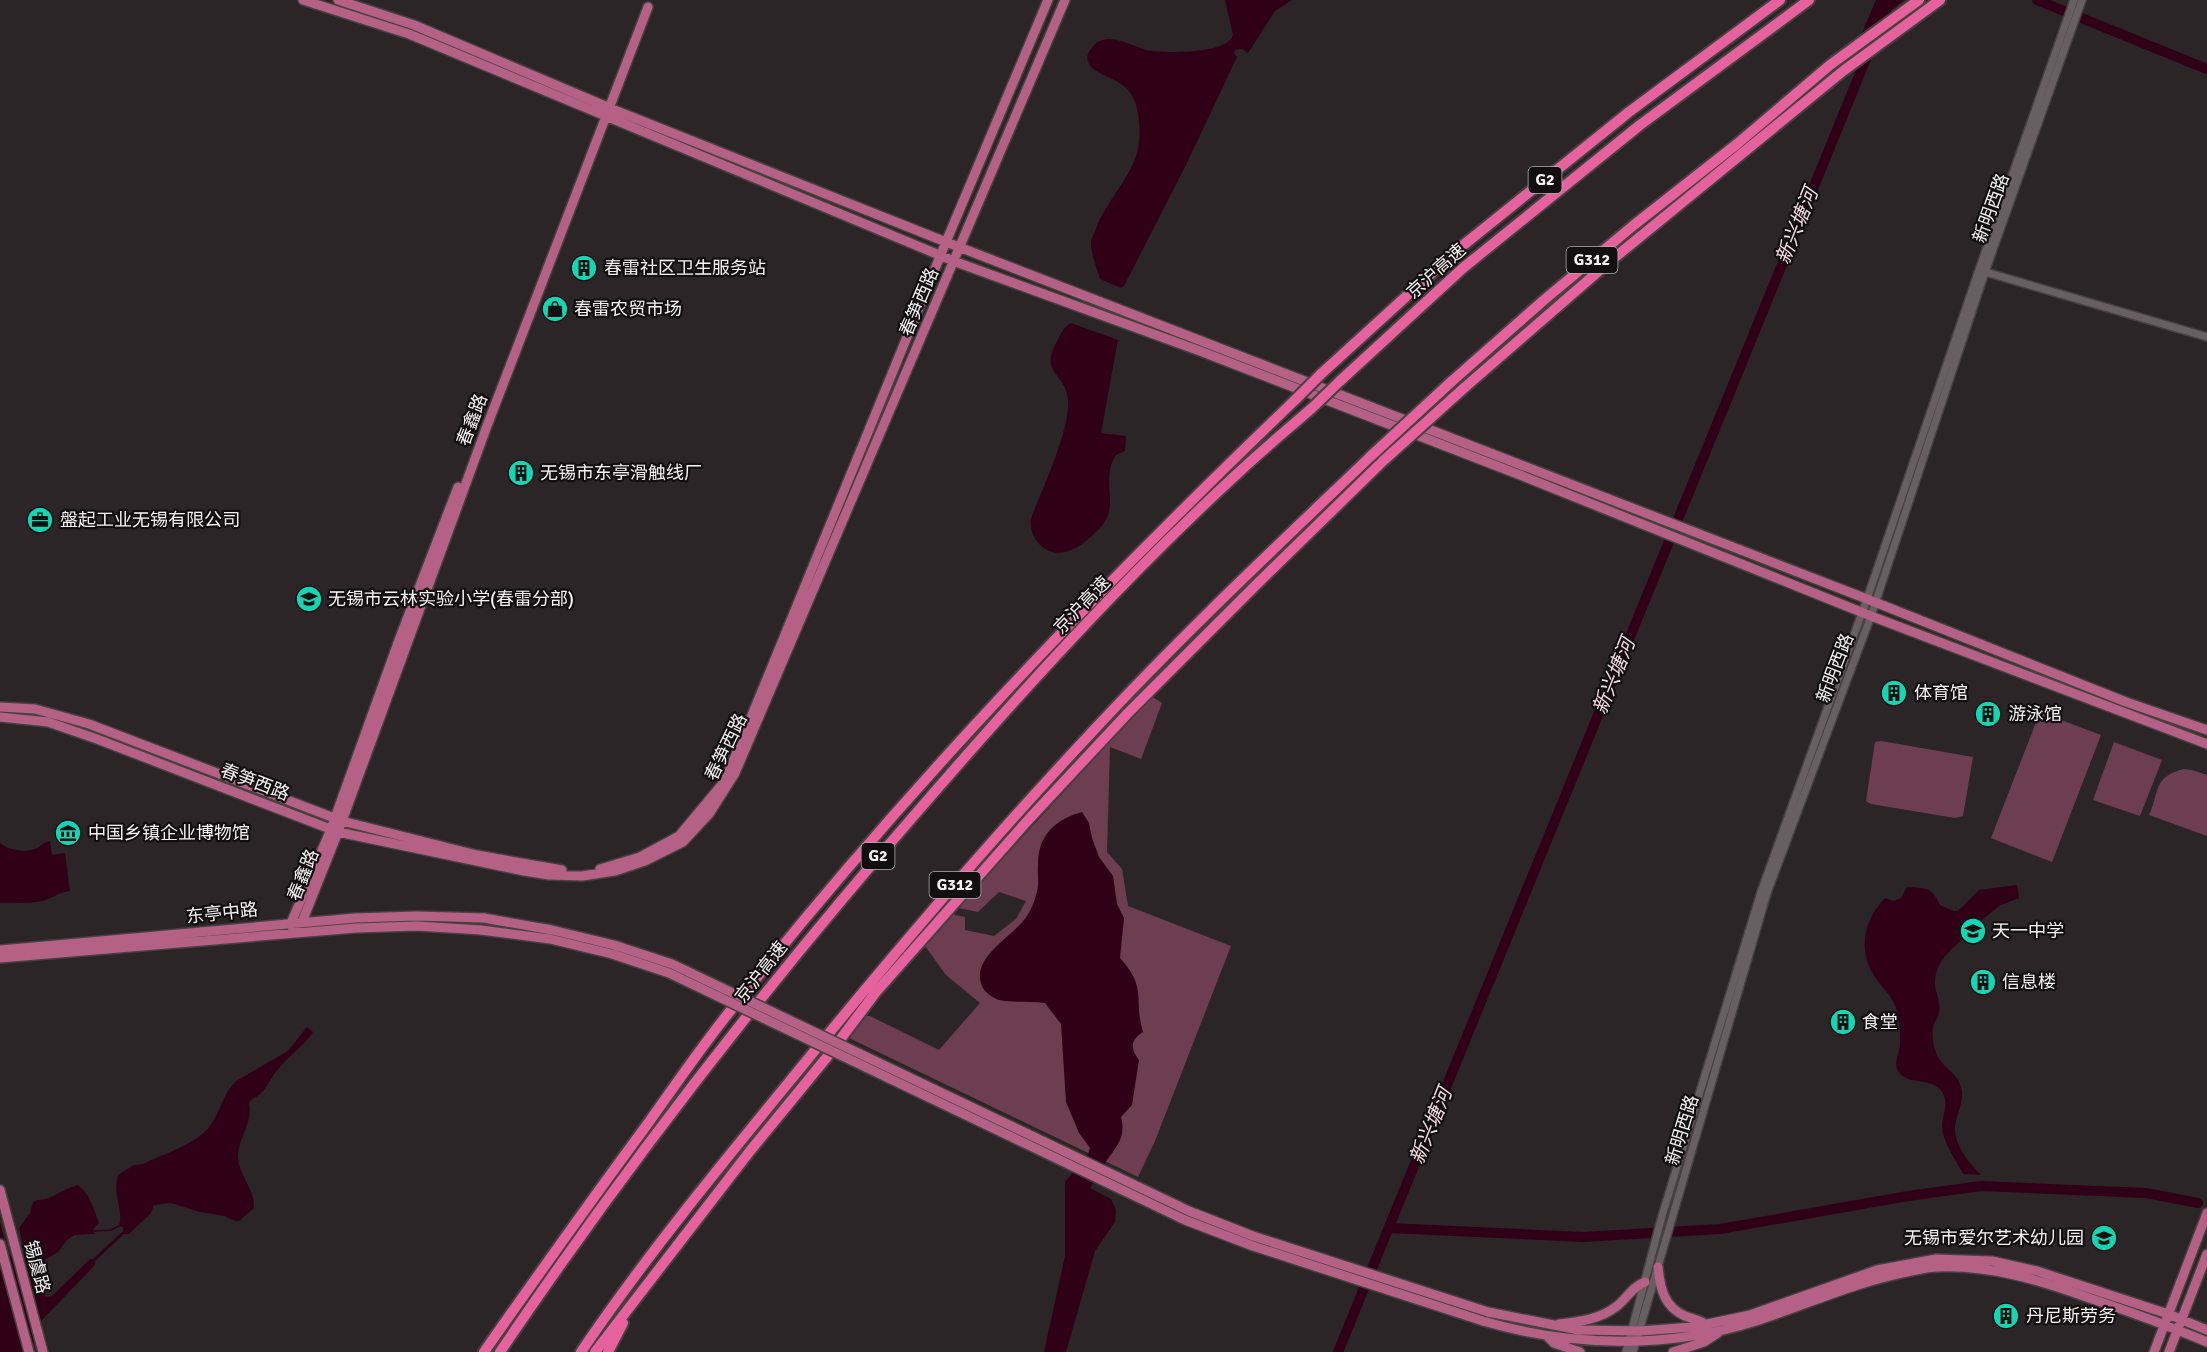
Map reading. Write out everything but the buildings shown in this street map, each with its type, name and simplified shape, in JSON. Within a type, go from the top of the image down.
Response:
[{"type":"highway","name":"京沪高速","points":[[484,1352],[555,1250],[729,1011],[864,848],[1013,682],[1223,469],[1456,251],[1629,112],[1780,0]]},
{"type":"highway","name":"京沪高速","points":[[500,1352],[551,1276],[645,1146],[830,912],[1018,696],[1162,545],[1237,473],[1312,408],[1471,260],[1641,125],[1809,0]]},
{"type":"highway","name":"G312","points":[[595,1352],[876,992],[1021,827],[1128,713],[1383,461],[1740,149],[1830,65],[1919,0]]},
{"type":"highway","name":"G312","points":[[581,1352],[618,1299],[754,1124],[875,975],[1102,722],[1245,576],[1451,382],[1634,225],[1940,0]]},
{"type":"highway","points":[[608,1352],[636,1298]]},
{"type":"main road","points":[[303,0],[409,34],[607,113],[946,242],[2126,702],[2207,730]]},
{"type":"main road","points":[[338,0],[414,25],[607,113],[954,261],[1200,351],[1520,475],[1867,614],[2207,744]]},
{"type":"main road","points":[[1048,1],[1063,4]]},
{"type":"main road","name":"春笋西路","points":[[0,707],[35,709],[89,724],[339,820],[477,855],[562,870],[601,869],[640,857],[679,836],[725,781],[946,242],[1048,1]]},
{"type":"main road","name":"春笋西路","points":[[0,717],[48,722],[335,830],[524,871],[582,876],[615,871],[645,861],[683,842],[709,814],[735,773],[1063,4]]},
{"type":"main road","name":"春鑫路","points":[[294,933],[302,922],[403,630],[557,224],[597,128],[607,113],[648,7]]},
{"type":"main road","name":"春鑫路","points":[[294,933],[291,923],[335,830]]},
{"type":"main road","name":"东亭中路","points":[[0,950],[302,922],[417,916],[484,918],[552,930],[614,945],[672,964],[1189,1211],[1253,1236],[1486,1316]]},
{"type":"main road","name":"东亭中路","points":[[0,958],[356,928],[417,926],[481,930],[550,939],[612,954],[669,973],[1185,1220],[1250,1245],[1486,1316]]},
{"type":"main road","name":"锡虞路","points":[[0,1190],[45,1352]]},
{"type":"main road","points":[[2154,1352],[2207,1212]]},
{"type":"main road","name":"锡虞路","points":[[0,1244],[30,1352]]},
{"type":"main road","points":[[2169,1352],[2207,1254]]},
{"type":"main road","points":[[1486,1316],[1635,1336],[1707,1325],[1750,1315],[1877,1270],[1936,1259],[1992,1261],[2037,1271],[2166,1319],[2178,1330],[2207,1342]]},
{"type":"main road","points":[[1658,1267],[1660,1282],[1668,1304],[1687,1317],[1698,1319],[1707,1325]]},
{"type":"main road","points":[[1486,1316],[1548,1337],[1576,1340],[1635,1336],[1693,1336],[1755,1322],[1879,1278],[1937,1267],[1991,1269],[2035,1279],[2166,1319],[2181,1320],[2207,1330]]},
{"type":"main road","points":[[1542,1324],[1588,1320],[1600,1316],[1616,1307],[1638,1284],[1645,1282]]},
{"type":"main road","points":[[1673,1352],[1704,1342],[1722,1330]]},
{"type":"main road","points":[[1548,1337],[1554,1343],[1580,1352]]},
{"type":"street","name":"新明西路","points":[[1626,1352],[1635,1336],[1663,1251],[1767,894],[1867,614],[2074,0]]},
{"type":"street","name":"新明西路","points":[[1982,271],[2082,0]]},
{"type":"street","points":[[1982,271],[2207,338]]},
{"type":"street","name":"新明西路","points":[[1633,1352],[1645,1282],[1662,1216],[1761,892],[1867,614]]},
{"type":"shaded area","points":[[1225,0],[1292,0],[1275,11],[1248,53],[1242,49],[1235,50],[1237,57],[1185,167],[1121,288],[1100,279],[1091,241],[1103,213],[1126,178],[1137,153],[1138,114],[1129,91],[1120,83],[1092,68],[1087,57],[1096,43],[1110,39],[1145,50],[1160,52],[1197,51],[1220,46],[1233,35]]},
{"type":"shaded area","points":[[1876,0],[1904,0],[1861,35]]},
{"type":"shaded area","points":[[1071,323],[1118,340],[1101,433],[1126,436],[1125,451],[1116,455],[1111,465],[1110,502],[1106,520],[1081,545],[1061,553],[1047,550],[1036,540],[1031,518],[1055,459],[1065,426],[1068,399],[1066,390],[1055,373],[1051,361],[1052,352],[1060,336]]},
{"type":"shaded area","points":[[1151,696],[1162,703],[1141,759],[1110,747],[1107,852],[1122,869],[1128,906],[1231,946],[1155,1141],[1138,1177],[847,1037],[863,1016],[870,1016],[939,1050],[980,1003],[946,975],[925,946],[951,914],[965,917],[965,930],[994,936],[1016,919],[1026,901],[999,892],[978,912],[958,908]]},
{"type":"shaded area","points":[[2040,712],[2101,735],[2052,862],[1991,838]]},
{"type":"shaded area","points":[[1881,741],[1973,757],[1963,816],[1955,818],[1871,804],[1866,801],[1875,742]]},
{"type":"shaded area","points":[[2114,742],[2162,760],[2140,816],[2093,800]]},
{"type":"shaded area","points":[[2184,769],[2207,775],[2207,836],[2149,815],[2162,781],[2174,772]]},
{"type":"shaded area","points":[[1082,812],[1089,823],[1099,857],[1113,876],[1117,904],[1124,918],[1120,958],[1129,969],[1137,986],[1143,1032],[1136,1038],[1133,1045],[1139,1060],[1132,1105],[1121,1117],[1122,1135],[1090,1188],[1111,1199],[1116,1210],[1115,1222],[1095,1251],[1066,1352],[1044,1352],[1065,1256],[1065,1182],[1088,1154],[1090,1148],[1079,1133],[1066,1102],[1061,1024],[1045,1003],[1005,1001],[992,996],[983,988],[980,976],[987,957],[1021,924],[1031,909],[1038,887],[1039,854],[1045,837],[1064,819]]},
{"type":"shaded area","points":[[50,841],[52,855],[65,853],[70,891],[36,902],[0,903],[0,843],[8,848],[23,851],[33,850]]},
{"type":"shaded area","points":[[2017,885],[2019,898],[1999,906],[1972,928],[1973,931],[1942,960],[1936,976],[1935,985],[1939,1008],[1933,1028],[1934,1044],[1940,1060],[1961,1086],[1962,1096],[1955,1134],[1963,1153],[1981,1175],[1963,1174],[1943,1133],[1945,1104],[1940,1089],[1929,1083],[1908,1079],[1898,1071],[1896,1061],[1900,1044],[1900,1028],[1896,1007],[1869,967],[1865,936],[1878,906],[1885,898],[1894,901],[1901,898],[1907,887],[1928,890],[1940,905],[1958,911],[1979,890]]},
{"type":"shaded area","points":[[307,1027],[313,1032],[310,1037],[277,1070],[263,1091],[249,1103],[249,1117],[238,1151],[238,1158],[254,1201],[254,1208],[239,1221],[235,1221],[224,1216],[200,1212],[171,1203],[154,1205],[151,1213],[95,1261],[95,1265],[42,1320],[30,1352],[0,1352],[0,1222],[8,1254],[12,1257],[22,1256],[25,1253],[19,1228],[30,1213],[33,1202],[78,1185],[86,1193],[99,1223],[93,1229],[94,1234],[75,1235],[67,1240],[58,1252],[40,1263],[34,1270],[41,1293],[47,1297],[52,1296],[123,1231],[123,1227],[119,1226],[120,1213],[116,1189],[118,1175],[134,1165],[143,1164],[179,1148],[204,1133],[236,1081],[288,1051]]},
{"type":"waterway","name":"新兴塘河","points":[[1338,1352],[1890,0]]},
{"type":"waterway","points":[[2037,0],[2207,69]]},
{"type":"waterway","points":[[1389,1228],[1583,1237],[1720,1229],[1908,1196],[1981,1186],[2146,1193],[2198,1203]]},
{"type":"waterway","points":[[94,1231],[111,1230],[119,1226]]},
{"type":"place","name":"春雷社区卫生服务站","points":[[584,268]]},
{"type":"place","name":"春雷农贸市场","points":[[555,309]]},
{"type":"place","name":"无锡市东亭滑触线厂","points":[[521,473]]},
{"type":"place","name":"盤起工业无锡有限公司","points":[[40,520]]},
{"type":"place","name":"无锡市云林实验小学(春雷分部)","points":[[309,599]]},
{"type":"place","name":"体育馆","points":[[1894,693]]},
{"type":"place","name":"游泳馆","points":[[1988,714]]},
{"type":"place","name":"中国乡镇企业博物馆","points":[[68,833]]},
{"type":"place","name":"天一中学","points":[[1973,931]]},
{"type":"place","name":"信息楼","points":[[1983,982]]},
{"type":"place","name":"食堂","points":[[1843,1022]]},
{"type":"place","name":"无锡市爱尔艺术幼儿园","points":[[2104,1238]]},
{"type":"place","name":"丹尼斯劳务","points":[[2006,1316]]}]
